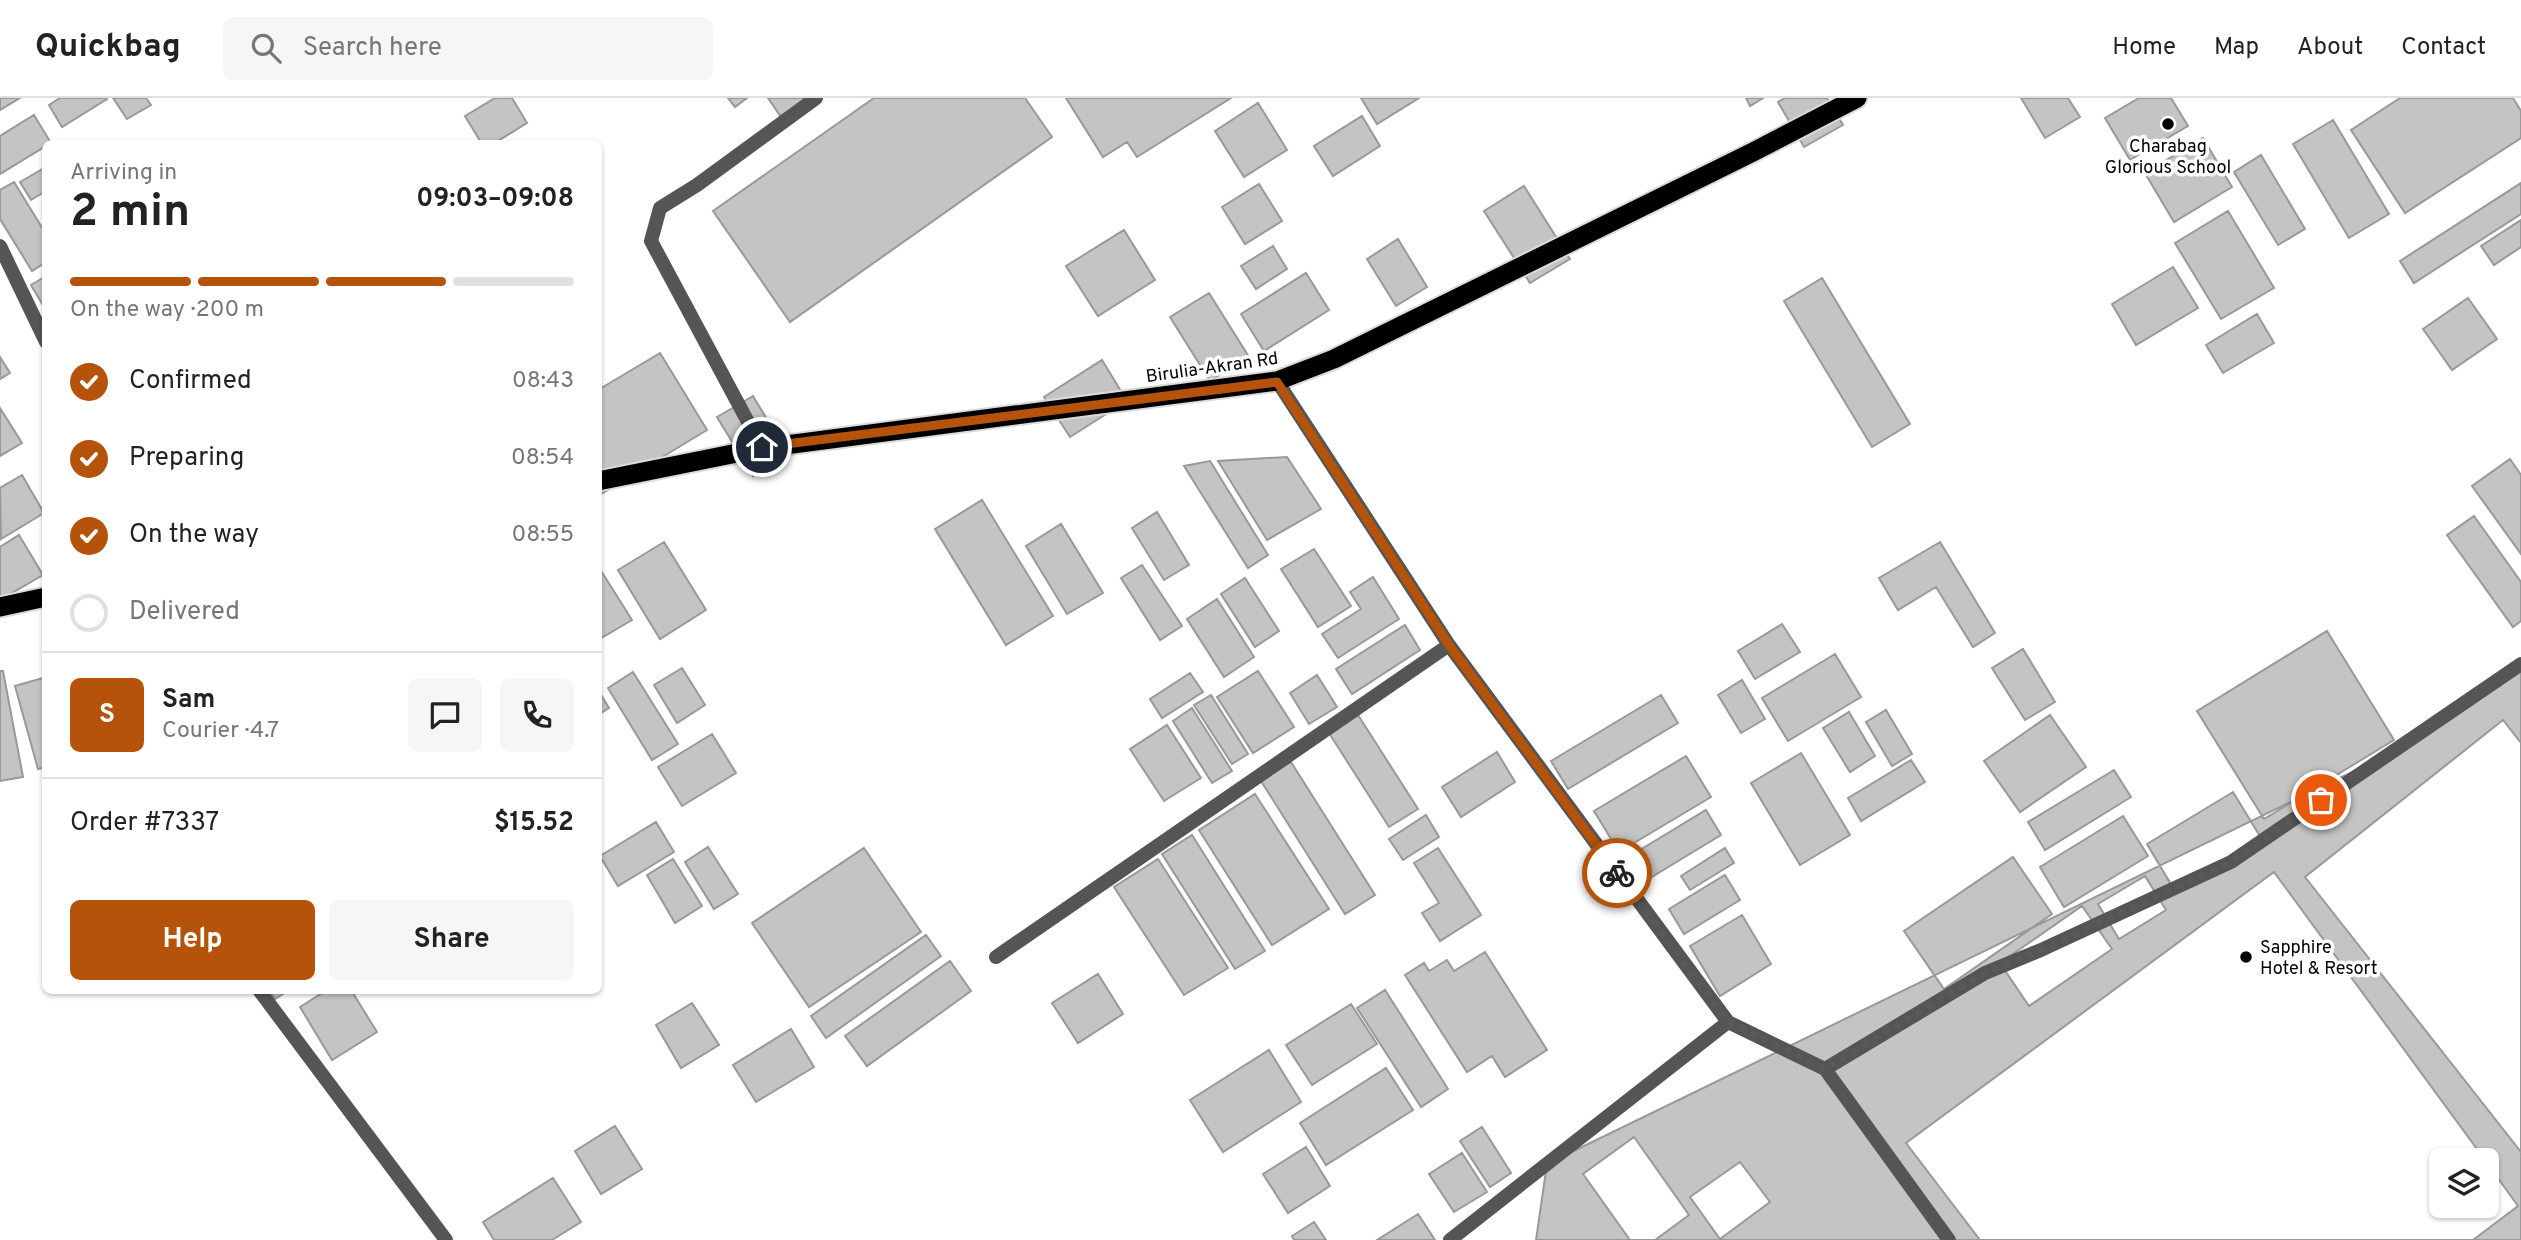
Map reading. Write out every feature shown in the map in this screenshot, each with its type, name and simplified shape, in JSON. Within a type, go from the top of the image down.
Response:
[{"type":"highway","name":"Birulia-Akran Rd","points":[[602,480],[762,447],[1277,382],[1335,359],[1857,98]]},
{"type":"highway","points":[[0,607],[42,598]]},
{"type":"street","points":[[762,447],[651,241],[660,208],[697,185],[816,98]]},
{"type":"street","points":[[0,246],[42,334]]},
{"type":"street","points":[[1277,382],[1449,645],[1728,1022],[1825,1069],[1949,1240]]},
{"type":"street","points":[[996,957],[1449,645]]},
{"type":"street","points":[[1825,1069],[1985,973],[2231,862],[2521,664]]},
{"type":"street","points":[[262,994],[446,1240]]},
{"type":"street","points":[[1450,1240],[1728,1022]]},
{"type":"building","points":[[0,98],[20,98],[0,110]]},
{"type":"building","points":[[60,98],[107,99],[62,127],[49,105]]},
{"type":"building","points":[[113,98],[146,98],[151,105],[127,119]]},
{"type":"building","points":[[495,98],[512,98],[527,123],[499,140],[480,140],[465,116]]},
{"type":"building","points":[[728,98],[747,98],[735,107]]},
{"type":"building","points":[[768,98],[807,98],[781,117]]},
{"type":"building","points":[[874,98],[1025,98],[1052,137],[790,322],[713,211]]},
{"type":"building","points":[[1066,98],[1231,98],[1137,157],[1127,142],[1103,157]]},
{"type":"building","points":[[1361,98],[1419,98],[1377,124]]},
{"type":"building","points":[[1746,98],[1763,98],[1750,106]]},
{"type":"building","points":[[1785,98],[1827,98],[1843,125],[1804,147],[1778,102]]},
{"type":"building","points":[[2021,98],[2068,98],[2080,117],[2045,138]]},
{"type":"building","points":[[2139,98],[2171,98],[2188,126],[2130,160],[2105,118]]},
{"type":"building","points":[[2400,98],[2513,98],[2521,111],[2521,138],[2405,213],[2351,130]]},
{"type":"building","points":[[1258,103],[1287,150],[1244,177],[1215,131]]},
{"type":"building","points":[[34,115],[49,140],[42,140],[42,148],[0,174],[0,136]]},
{"type":"building","points":[[1362,116],[1380,146],[1333,176],[1314,146]]},
{"type":"building","points":[[2333,120],[2389,214],[2349,238],[2293,144]]},
{"type":"building","points":[[2203,138],[2232,187],[2174,222],[2145,173]]},
{"type":"building","points":[[2261,155],[2305,229],[2278,245],[2234,172]]},
{"type":"building","points":[[42,169],[42,193],[31,200],[20,182]]},
{"type":"building","points":[[14,182],[42,228],[42,265],[32,271],[0,219],[0,190]]},
{"type":"building","points":[[2521,183],[2521,214],[2414,283],[2400,261]]},
{"type":"building","points":[[1259,184],[1282,221],[1245,244],[1222,207]]},
{"type":"building","points":[[1524,186],[1570,259],[1530,283],[1484,211]]},
{"type":"building","points":[[2228,211],[2274,288],[2221,319],[2175,243]]},
{"type":"building","points":[[2521,220],[2521,247],[2494,265],[2481,246]]},
{"type":"building","points":[[1124,230],[1155,280],[1098,316],[1066,266]]},
{"type":"building","points":[[1398,239],[1427,287],[1396,306],[1367,259]]},
{"type":"building","points":[[1273,246],[1287,269],[1256,289],[1241,266]]},
{"type":"building","points":[[2173,267],[2198,308],[2136,345],[2112,304]]},
{"type":"building","points":[[1306,273],[1329,310],[1264,351],[1241,314]]},
{"type":"building","points":[[42,278],[42,304],[31,285]]},
{"type":"building","points":[[1822,278],[1910,424],[1872,447],[1784,301]]},
{"type":"building","points":[[1209,293],[1249,357],[1210,381],[1170,317]]},
{"type":"building","points":[[2468,298],[2497,339],[2452,370],[2423,329]]},
{"type":"building","points":[[2257,314],[2274,343],[2223,373],[2206,345]]},
{"type":"building","points":[[660,353],[707,430],[602,494],[602,388]]},
{"type":"building","points":[[0,357],[10,373],[0,379]]},
{"type":"building","points":[[1102,360],[1127,401],[1070,437],[1044,397]]},
{"type":"building","points":[[753,396],[788,454],[753,476],[717,417]]},
{"type":"building","points":[[0,408],[22,443],[0,456]]},
{"type":"building","points":[[1287,457],[1321,509],[1267,540],[1218,461]]},
{"type":"building","points":[[2510,459],[2521,475],[2521,554],[2472,486]]},
{"type":"building","points":[[1210,461],[1268,555],[1248,568],[1184,466]]},
{"type":"building","points":[[22,475],[42,510],[42,514],[1,539],[0,488]]},
{"type":"building","points":[[982,500],[1053,616],[1006,645],[935,529]]},
{"type":"building","points":[[1157,512],[1189,565],[1164,580],[1132,528]]},
{"type":"building","points":[[2474,516],[2521,582],[2521,621],[2513,627],[2447,535]]},
{"type":"building","points":[[1061,524],[1103,593],[1067,614],[1026,546]]},
{"type":"building","points":[[19,535],[42,576],[0,600],[0,547]]},
{"type":"building","points":[[664,542],[706,610],[660,639],[618,570]]},
{"type":"building","points":[[1940,542],[1995,633],[1973,647],[1936,587],[1898,610],[1879,578]]},
{"type":"building","points":[[1314,549],[1351,606],[1318,627],[1281,569]]},
{"type":"building","points":[[1142,565],[1182,626],[1160,640],[1121,578]]},
{"type":"building","points":[[602,572],[632,620],[602,638]]},
{"type":"building","points":[[1373,577],[1399,619],[1338,658],[1322,634],[1361,609],[1350,592]]},
{"type":"building","points":[[1245,578],[1279,631],[1255,647],[1221,594]]},
{"type":"building","points":[[1217,599],[1254,657],[1224,677],[1187,619]]},
{"type":"building","points":[[1782,624],[1800,652],[1755,679],[1738,651]]},
{"type":"building","points":[[1405,625],[1420,650],[1352,694],[1336,669]]},
{"type":"building","points":[[2327,631],[2394,740],[2264,819],[2197,711]]},
{"type":"building","points":[[2023,649],[2055,702],[2025,720],[1992,668]]},
{"type":"building","points":[[1835,654],[1861,697],[1788,741],[1762,698]]},
{"type":"building","points":[[682,668],[705,705],[677,723],[654,685]]},
{"type":"building","name":"Sapphire Hotel & Resort","points":[[2521,669],[2521,1240],[1536,1240],[1547,1164],[2389,754]]},
{"type":"building","points":[[0,671],[3,671],[23,777],[0,781]]},
{"type":"building","points":[[1258,671],[1294,727],[1253,753],[1217,697]]},
{"type":"building","points":[[633,672],[678,744],[652,760],[608,688]]},
{"type":"building","points":[[1190,673],[1203,692],[1162,718],[1150,699]]},
{"type":"building","points":[[1317,675],[1337,707],[1309,724],[1290,693]]},
{"type":"building","points":[[42,678],[42,768],[38,769],[15,686]]},
{"type":"building","points":[[1742,680],[1765,719],[1741,733],[1718,695]]},
{"type":"building","points":[[1211,695],[1248,754],[1232,764],[1194,705]]},
{"type":"building","points":[[1661,695],[1678,723],[1568,789],[1551,761]]},
{"type":"building","points":[[602,697],[609,708],[602,712]]},
{"type":"building","points":[[1192,708],[1232,771],[1212,783],[1173,721]]},
{"type":"building","points":[[1886,710],[1912,754],[1892,766],[1866,722]]},
{"type":"building","points":[[1849,712],[1875,756],[1850,772],[1823,728]]},
{"type":"building","points":[[1358,715],[1418,809],[1389,827],[1329,733]]},
{"type":"building","points":[[2050,715],[2086,767],[2020,812],[1984,761]]},
{"type":"building","points":[[2503,720],[2521,743],[2521,1152],[2305,877]]},
{"type":"building","points":[[1167,725],[1201,778],[1164,801],[1130,749]]},
{"type":"building","points":[[712,734],[736,773],[682,806],[658,767]]},
{"type":"building","points":[[1497,752],[1515,782],[1461,817],[1442,787]]},
{"type":"building","points":[[1801,753],[1850,835],[1800,865],[1751,783]]},
{"type":"building","points":[[1686,756],[1711,797],[1619,852],[1594,811]]},
{"type":"building","points":[[1911,760],[1925,782],[1861,821],[1848,798]]},
{"type":"building","points":[[1291,762],[1375,895],[1345,914],[1261,781]]},
{"type":"building","points":[[2114,770],[2131,797],[2045,850],[2028,822]]},
{"type":"building","points":[[2233,792],[2261,838],[2175,891],[2147,844]]},
{"type":"building","points":[[1255,794],[1329,909],[1272,945],[1199,830]]},
{"type":"building","points":[[1706,810],[1721,835],[1640,884],[1625,859]]},
{"type":"building","points":[[1426,815],[1439,837],[1403,860],[1389,839]]},
{"type":"building","points":[[2123,816],[2148,856],[2064,907],[2040,867]]},
{"type":"building","points":[[656,822],[674,852],[618,886],[602,855]]},
{"type":"building","points":[[1192,835],[1265,951],[1235,969],[1162,854]]},
{"type":"building","points":[[708,847],[738,894],[714,909],[685,862]]},
{"type":"building","points":[[864,848],[921,932],[809,1007],[752,923]]},
{"type":"building","points":[[1438,848],[1481,915],[1440,941],[1422,913],[1439,903],[1414,863]]},
{"type":"building","points":[[1725,848],[1734,863],[1690,890],[1681,876]]},
{"type":"building","points":[[2013,857],[2052,914],[1944,989],[1904,931]]},
{"type":"building","points":[[673,859],[702,906],[675,923],[647,875]]},
{"type":"building","points":[[1158,859],[1228,968],[1184,995],[1114,887]]},
{"type":"building","points":[[2274,872],[2476,1148],[2429,1148],[2429,1218],[2499,1218],[2499,1180],[2518,1206],[2473,1240],[1980,1240],[1906,1143]]},
{"type":"building","points":[[1725,875],[1740,900],[1684,934],[1669,909]]},
{"type":"building","points":[[2145,876],[2166,910],[2119,939],[2098,904]]},
{"type":"building","points":[[2082,906],[2112,949],[2029,1006],[2000,963]]},
{"type":"building","points":[[1742,915],[1771,964],[1720,996],[1690,946]]},
{"type":"building","points":[[926,935],[941,956],[826,1038],[811,1016]]},
{"type":"building","points":[[1485,952],[1547,1050],[1505,1077],[1492,1056],[1467,1072],[1405,975],[1424,963],[1429,971],[1447,960],[1454,971]]},
{"type":"building","points":[[950,961],[971,991],[867,1066],[845,1036]]},
{"type":"building","points":[[1098,974],[1123,1014],[1078,1043],[1052,1003]]},
{"type":"building","points":[[1385,990],[1448,1089],[1421,1107],[1357,1008]]},
{"type":"building","points":[[321,994],[353,994],[377,1032],[332,1060],[300,1007]]},
{"type":"building","points":[[692,1003],[719,1045],[681,1068],[656,1025]]},
{"type":"building","points":[[1351,1004],[1377,1044],[1312,1085],[1286,1045]]},
{"type":"building","points":[[791,1029],[814,1067],[756,1102],[733,1065]]},
{"type":"building","points":[[1269,1050],[1301,1102],[1223,1152],[1190,1100]]},
{"type":"building","points":[[1386,1068],[1413,1110],[1326,1165],[1300,1123]]},
{"type":"building","points":[[615,1126],[642,1169],[601,1194],[575,1151]]},
{"type":"building","points":[[1482,1127],[1511,1173],[1490,1187],[1460,1141]]},
{"type":"building","points":[[1634,1137],[1689,1215],[1655,1240],[1630,1240],[1583,1174]]},
{"type":"building","points":[[1306,1147],[1330,1186],[1288,1213],[1263,1174]]},
{"type":"building","points":[[1462,1153],[1487,1192],[1454,1212],[1429,1174]]},
{"type":"building","points":[[1740,1162],[1770,1202],[1720,1239],[1690,1197]]},
{"type":"building","points":[[553,1178],[581,1222],[552,1240],[494,1240],[483,1222]]},
{"type":"building","points":[[1418,1214],[1435,1240],[1377,1240]]},
{"type":"building","points":[[1314,1222],[1326,1240],[1294,1240],[1292,1236]]},
{"type":"way so far","points":[[1617,873],[1728,1022],[1825,1069],[1985,973],[2231,862],[2321,800]]},
{"type":"place","name":"Charabag Glorious School","points":[[2168,124]]},
{"type":"place","name":"Sapphire Hotel & Resort","points":[[2246,957]]},
{"type":"route","points":[[762,447],[1277,382],[1449,645],[1617,873]]}]
